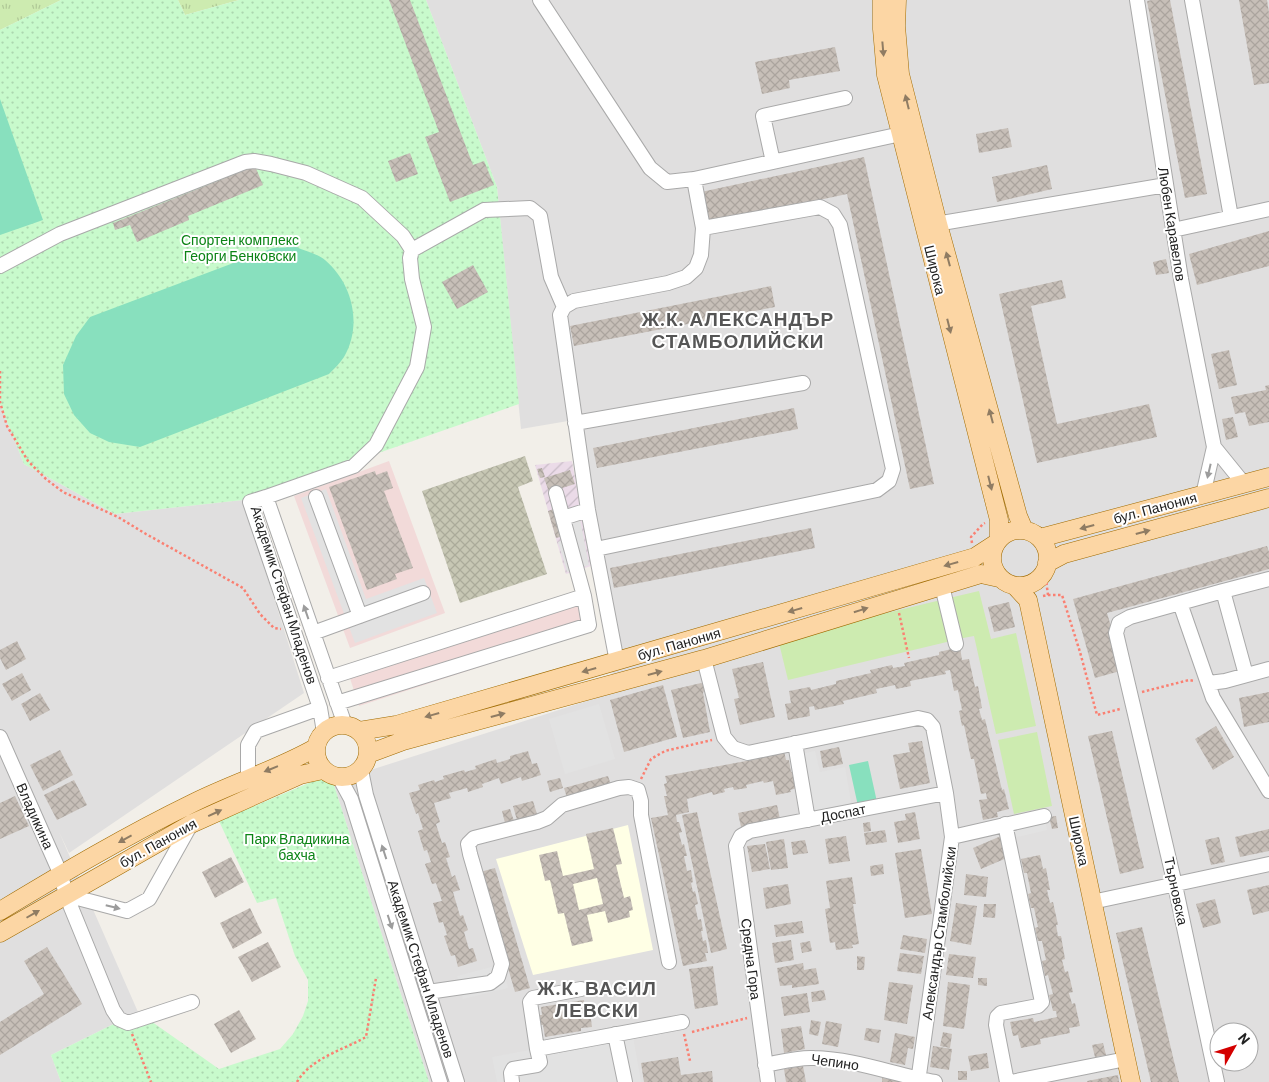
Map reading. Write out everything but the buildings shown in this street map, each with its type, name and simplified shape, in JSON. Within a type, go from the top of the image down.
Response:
[{"type":"main road","name":"Широка","points":[[882,0],[886,76],[901,134],[931,225],[1018,516],[1024,530]]},
{"type":"main road","name":"Широка","points":[[897,0],[896,26],[900,74],[931,225],[999,520],[997,541]]},
{"type":"main road","name":"бул. Панония","points":[[1040,538],[1269,477]]},
{"type":"main road","name":"бул. Панония","points":[[1048,564],[1064,554],[1269,498]]},
{"type":"main road","points":[[997,541],[992,551],[992,565],[1007,582],[1028,600],[1048,564],[1047,550],[1040,538],[1024,530]]},
{"type":"main road","name":"бул. Панония","points":[[324,732],[332,726],[352,728],[396,725],[617,662],[975,557],[1011,531],[1024,530]]},
{"type":"main road","name":"бул. Панония","points":[[339,777],[351,776],[364,762],[403,742],[704,660],[981,574],[1007,582],[1027,585],[1038,580]]},
{"type":"main road","name":"Широка","points":[[1028,600],[1131,1082]]},
{"type":"main road","points":[[352,728],[366,742],[364,762]]},
{"type":"main road","points":[[324,732],[315,748],[316,758],[323,770],[339,777]]},
{"type":"main road","name":"бул. Панония","points":[[0,910],[158,821],[248,778],[295,759],[315,748]]},
{"type":"main road","name":"бул. Панония","points":[[0,933],[191,824],[300,775],[323,770]]},
{"type":"street","points":[[540,0],[650,168],[667,182],[694,180],[901,134]]},
{"type":"street","name":"Любен Каравелов","points":[[1137,0],[1180,279],[1214,447],[1203,495]]},
{"type":"street","points":[[1192,0],[1231,217]]},
{"type":"street","points":[[773,162],[763,116],[845,98]]},
{"type":"street","points":[[0,266],[60,234],[245,162],[254,161],[271,164],[306,173],[362,198],[403,236],[412,250],[410,258],[412,279],[424,327],[416,367],[376,446],[354,466],[266,497]]},
{"type":"street","points":[[617,662],[588,510],[560,315],[564,307],[574,301],[668,283],[686,277],[696,268],[701,255],[704,228],[694,180]]},
{"type":"street","points":[[931,225],[1166,184]]},
{"type":"street","points":[[596,549],[877,490],[888,482],[893,469],[840,225],[833,214],[820,207],[704,228]]},
{"type":"street","points":[[412,250],[484,210],[530,208],[540,216],[551,277],[564,307]]},
{"type":"street","points":[[1173,230],[1269,209]]},
{"type":"street","points":[[575,423],[803,383]]},
{"type":"street","name":"Любен Каравелов","points":[[1214,447],[1244,484]]},
{"type":"street","points":[[337,703],[587,626],[590,623],[584,596],[556,493]]},
{"type":"street","name":"Академик Стефан Младенов","points":[[324,732],[320,708],[250,502],[266,497],[337,703],[352,728]]},
{"type":"street","points":[[316,498],[360,616]]},
{"type":"street","points":[[563,518],[588,510]]},
{"type":"street","points":[[1269,578],[1180,603],[1213,698],[1269,791]]},
{"type":"street","points":[[942,586],[956,644]]},
{"type":"street","points":[[1223,591],[1246,675]]},
{"type":"street","points":[[313,633],[423,593]]},
{"type":"street","points":[[328,678],[584,596]]},
{"type":"street","name":"Търновска","points":[[1180,603],[1130,617],[1119,623],[1116,633],[1175,885],[1217,1082]]},
{"type":"street","points":[[704,660],[724,737]]},
{"type":"street","points":[[1208,683],[1225,681],[1269,669]]},
{"type":"street","points":[[248,778],[248,745],[256,731],[320,708]]},
{"type":"street","name":"Александър Стамболийски","points":[[724,737],[732,748],[748,753],[918,718],[927,720],[933,727],[946,793],[952,837],[918,1081]]},
{"type":"street","name":"Владикина","points":[[0,737],[61,875],[66,895],[113,1010],[119,1019],[128,1023]]},
{"type":"street","points":[[795,743],[808,820]]},
{"type":"street","name":"Академик Стефан Младенов","points":[[364,762],[366,795],[457,1082]]},
{"type":"street","name":"Академик Стефан Младенов","points":[[339,777],[351,799],[440,1082]]},
{"type":"street","points":[[428,992],[490,983],[498,977],[502,964],[468,844],[474,838],[547,818],[562,805],[619,788],[629,787],[638,790],[669,962]]},
{"type":"street","name":"Доспат","points":[[741,836],[750,831],[946,793]]},
{"type":"street","points":[[952,837],[1044,816]]},
{"type":"street","points":[[66,895],[127,911],[149,899],[191,824]]},
{"type":"street","points":[[1005,824],[1042,1002],[1038,1006],[1001,1013],[997,1017],[996,1024],[1007,1082]]},
{"type":"street","name":"Средна Гора","points":[[741,836],[736,846],[768,1082]]},
{"type":"street","points":[[1092,902],[1269,864]]},
{"type":"street","points":[[512,1082],[511,1073],[513,1069],[537,1065],[540,1062],[530,1002],[534,998],[581,989]]},
{"type":"street","points":[[128,1023],[192,1002]]},
{"type":"street","points":[[537,1049],[615,1034],[683,1028]]},
{"type":"street","points":[[615,1034],[625,1082]]},
{"type":"street","name":"Чепино","points":[[765,1065],[798,1058],[814,1058],[840,1061],[918,1081],[935,1082]]},
{"type":"street","points":[[1011,1082],[1126,1059]]},
{"type":"path","points":[[0,371],[0,402],[7,426],[28,461],[46,479],[63,492],[118,517],[243,588],[260,614],[274,628],[295,631]]},
{"type":"path","points":[[1048,595],[1062,595],[1097,715],[1122,709],[1144,691],[1189,680],[1208,683]]},
{"type":"path","points":[[896,600],[909,658]]},
{"type":"path","points":[[638,790],[651,759],[665,752],[724,737]]},
{"type":"path","points":[[297,1082],[320,1060],[366,1037],[376,978]]},
{"type":"path","points":[[690,1061],[683,1028],[758,1015]]},
{"type":"path","points":[[128,1023],[151,1082]]},
{"type":"shaded area","points":[[426,0],[1269,0],[1269,1082],[429,1082],[333,782],[615,692],[568,421],[521,429],[497,187]]},
{"type":"shaded area","points":[[0,404],[24,464],[115,514],[243,500],[304,693],[69,853],[59,832],[138,1012],[51,1055],[61,1082],[0,1082]]},
{"type":"shaded area","points":[[525,456],[533,481],[518,487],[547,574],[460,603],[422,491]]},
{"type":"shaded area","points":[[389,461],[445,613],[350,648],[294,496]]},
{"type":"shaded area","points":[[572,461],[591,566],[566,574],[535,465]]},
{"type":"shaded area","points":[[326,489],[366,599],[424,578],[437,613],[355,643],[301,498]]},
{"type":"shaded area","points":[[580,519],[589,565],[567,572],[558,542],[571,538],[568,523]]},
{"type":"shaded area","points":[[585,588],[594,630],[359,706],[346,666]]},
{"type":"shaded area","points":[[599,704],[615,759],[565,774],[549,719]]},
{"type":"shaded area","points":[[815,751],[820,772],[845,767],[852,808],[813,815],[801,754]]},
{"type":"shaded area","points":[[1044,816],[1047,830],[1008,839],[1005,824]]},
{"type":"shaded area","points":[[628,825],[653,950],[533,975],[496,859]]},
{"type":"shaded area","points":[[502,964],[508,988],[463,999],[457,976]]},
{"type":"shaded area","points":[[632,1031],[641,1082],[497,1082],[492,1057]]},
{"type":"green space","points":[[0,0],[61,0],[0,30]]},
{"type":"green space","name":"Спортен комплекс Георги Бенковски","points":[[61,0],[178,0],[185,15],[239,0],[426,0],[497,187],[519,404],[243,500],[115,514],[24,464],[0,404],[0,30]]},
{"type":"green space","points":[[178,0],[239,0],[185,15]]},
{"type":"green space","points":[[0,99],[43,220],[0,235]]},
{"type":"green space","points":[[296,247],[322,258],[334,269],[348,292],[352,305],[353,331],[350,344],[344,357],[329,374],[140,447],[109,442],[90,433],[74,415],[64,394],[63,365],[76,336],[90,317],[273,248]]},
{"type":"green space","points":[[979,591],[991,639],[1016,633],[1036,726],[996,734],[974,636],[958,639],[949,598]]},
{"type":"green space","points":[[941,600],[951,641],[788,680],[778,639]]},
{"type":"green space","points":[[1037,732],[1052,806],[1014,814],[998,740]]},
{"type":"green space","points":[[868,761],[877,802],[858,806],[849,765]]},
{"type":"green space","name":"Парк Владикина бахча","points":[[323,777],[333,782],[429,1082],[61,1082],[51,1055],[138,1012],[219,1069],[280,1049],[293,1034],[303,1016],[308,1001],[308,980],[295,956],[276,898],[257,903],[219,821]]},
{"type":"district","name":"Ж.К. АЛЕКСАНДЪР СТАМБОЛИЙСКИ","points":[[738,330]]},
{"type":"district","name":"Ж.К. ВАСИЛ ЛЕВСКИ","points":[[597,999]]}]
